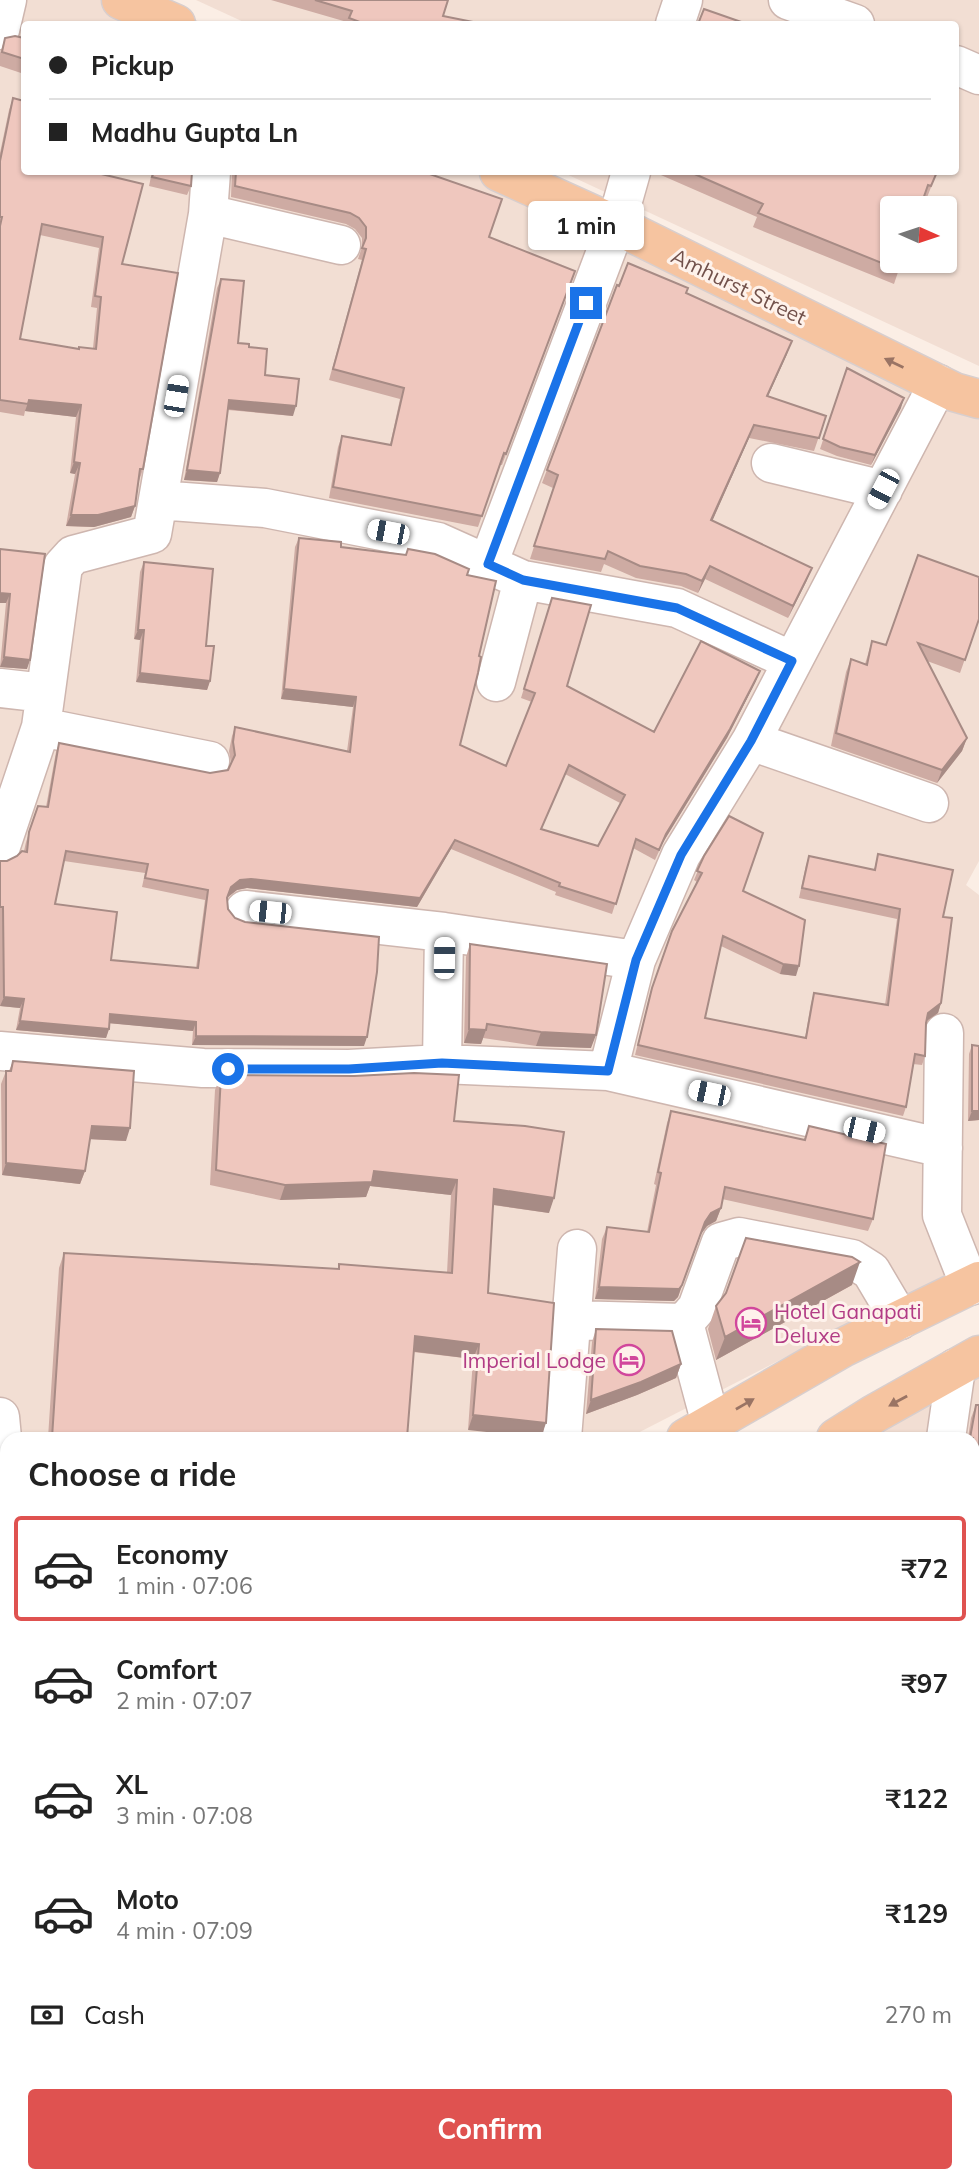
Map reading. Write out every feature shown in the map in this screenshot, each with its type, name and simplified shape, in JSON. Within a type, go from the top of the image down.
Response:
[{"type":"main road","points":[[121,0],[169,21]]},
{"type":"main road","name":"Amhurst Street","points":[[506,175],[615,225],[938,384],[979,399]]},
{"type":"main road","points":[[699,1431],[844,1347],[974,1283]]},
{"type":"main road","points":[[846,1432],[967,1362]]},
{"type":"street","points":[[0,30],[7,0]]},
{"type":"street","points":[[676,21],[683,0]]},
{"type":"street","points":[[789,0],[847,21]]},
{"type":"street","points":[[959,66],[979,75]]},
{"type":"street","points":[[0,849],[43,710],[63,566],[73,555],[152,534],[208,214],[211,175]]},
{"type":"street","points":[[488,564],[615,225],[630,175]]},
{"type":"street","points":[[208,214],[341,245]]},
{"type":"street","points":[[608,1071],[636,960],[681,855],[751,741],[938,384]]},
{"type":"street","points":[[771,463],[883,489]]},
{"type":"street","points":[[158,500],[265,508],[438,542],[523,580],[677,608],[792,661]]},
{"type":"street","points":[[496,682],[523,580]]},
{"type":"street","points":[[0,688],[43,710],[210,761]]},
{"type":"street","points":[[751,741],[929,803]]},
{"type":"street","points":[[245,910],[444,932],[636,960]]},
{"type":"street","points":[[442,1063],[444,932]]},
{"type":"street","points":[[944,1033],[943,1215],[974,1283]]},
{"type":"street","points":[[0,1051],[203,1068],[349,1069],[442,1063],[608,1071],[943,1148]]},
{"type":"street","points":[[570,1320],[684,1322],[697,1308],[721,1242],[738,1237],[852,1259],[871,1271],[900,1320]]},
{"type":"street","points":[[562,1432],[577,1249]]},
{"type":"street","points":[[684,1322],[699,1431]]},
{"type":"street","points":[[948,1432],[967,1362]]},
{"type":"shaded area","points":[[0,0],[154,0],[198,21],[21,21],[21,175],[512,175],[979,416],[979,861],[966,885],[979,895],[979,1258],[640,1432],[0,1432]]},
{"type":"shaded area","points":[[196,0],[979,0],[979,366],[568,175],[959,175],[959,21],[242,21]]},
{"type":"shaded area","points":[[979,1367],[979,1432],[861,1432]]},
{"type":"building","points":[[315,0],[448,0],[443,16],[468,21],[357,21],[349,18],[352,11]]},
{"type":"building","points":[[704,9],[738,21],[699,21]]},
{"type":"building","points":[[21,37],[21,58],[2,52],[5,38]]},
{"type":"building","points":[[13,98],[21,100],[21,175],[106,175],[143,184],[122,264],[178,273],[135,506],[98,515],[71,515],[80,463],[74,462],[81,405],[29,400],[28,404],[0,400],[0,161]],"holes":[[[42,224],[103,237],[95,296],[101,297],[96,349],[79,349],[20,339]]]},
{"type":"building","points":[[192,175],[191,186],[152,177]]},
{"type":"building","points":[[236,175],[433,175],[502,199],[489,237],[575,271],[482,516],[333,487],[342,436],[391,445],[404,388],[333,369],[366,249],[362,248],[366,227],[359,218],[350,213],[235,186]]},
{"type":"building","points":[[697,175],[936,175],[924,196],[880,196],[880,262],[758,213],[763,204]]},
{"type":"building","points":[[628,263],[688,288],[686,293],[792,341],[767,396],[826,416],[819,438],[754,425],[711,520],[812,568],[793,606],[710,566],[702,581],[686,574],[640,566],[608,551],[605,559],[534,546],[558,475],[547,470],[617,285],[619,286]]},
{"type":"building","points":[[221,279],[244,281],[238,343],[267,349],[265,375],[299,379],[296,406],[229,400],[220,473],[187,470]]},
{"type":"building","points":[[847,368],[904,398],[875,455],[840,447],[823,439]]},
{"type":"building","points":[[299,538],[341,542],[341,547],[406,555],[408,549],[435,554],[469,569],[467,575],[496,581],[479,656],[478,673],[460,745],[506,766],[535,693],[524,689],[552,598],[591,605],[567,686],[654,732],[701,641],[760,671],[730,729],[659,850],[636,839],[616,904],[559,886],[560,883],[455,840],[420,898],[251,879],[240,880],[231,887],[227,898],[228,909],[235,918],[245,922],[379,937],[377,972],[367,1037],[196,1036],[196,1022],[110,1014],[109,1029],[20,1021],[24,999],[4,997],[0,861],[7,861],[22,851],[27,852],[29,832],[38,806],[48,807],[59,743],[210,773],[228,770],[235,755],[235,727],[350,752],[356,697],[284,689]],"holes":[[[569,765],[625,795],[598,846],[541,829]],[[66,851],[148,864],[145,878],[208,890],[198,968],[111,960],[117,912],[55,904]]]},
{"type":"building","points":[[0,549],[45,554],[30,660],[4,657],[10,594],[0,593]]},
{"type":"building","points":[[918,555],[979,577],[979,619],[965,660],[918,643],[967,738],[942,770],[836,733],[851,659],[867,665],[872,641],[886,645]]},
{"type":"building","points":[[144,562],[213,569],[206,646],[214,646],[210,681],[140,673],[144,630],[138,630]]},
{"type":"building","points":[[729,816],[763,833],[743,891],[805,920],[799,966],[783,964],[723,936],[705,1018],[806,1038],[814,993],[888,1005],[900,909],[802,888],[809,856],[875,870],[878,854],[953,870],[943,917],[952,918],[941,1003],[928,1013],[925,1056],[915,1054],[906,1107],[638,1045],[652,988],[672,931],[702,873],[697,871],[704,856]]},
{"type":"building","points":[[470,944],[607,964],[596,1035],[541,1032],[487,1024],[486,1030],[469,1029]]},
{"type":"building","points":[[972,1045],[979,1046],[979,1111],[972,1111]]},
{"type":"building","points":[[13,1061],[134,1071],[130,1128],[92,1126],[85,1171],[6,1163],[6,1071],[11,1071]]},
{"type":"building","points":[[414,1073],[459,1075],[454,1121],[564,1132],[554,1198],[494,1189],[488,1293],[554,1303],[546,1423],[473,1415],[479,1344],[415,1336],[407,1432],[52,1432],[64,1253],[339,1269],[339,1264],[452,1273],[457,1180],[374,1171],[372,1182],[285,1185],[216,1170],[221,1075],[354,1076]]},
{"type":"building","points":[[671,1111],[805,1140],[809,1126],[886,1144],[873,1219],[725,1187],[721,1208],[711,1213],[705,1222],[679,1289],[599,1287],[607,1227],[649,1232]]},
{"type":"building","name":"Hotel Ganapati Deluxe","points":[[746,1238],[852,1257],[860,1262],[725,1337],[716,1306],[726,1293]]},
{"type":"building","name":"Imperial Lodge","points":[[596,1329],[672,1331],[681,1364],[591,1400]]},
{"type":"building","points":[[976,1405],[979,1405],[979,1432],[971,1432]]},
{"type":"place","name":"Hotel Ganapati Deluxe","points":[[751,1323]]},
{"type":"place","name":"Imperial Lodge","points":[[629,1360]]},
{"type":"route","points":[[228,1069],[349,1069],[442,1063],[608,1071],[636,960],[681,855],[751,741],[792,661],[677,608],[523,580],[488,564],[586,303]]}]
